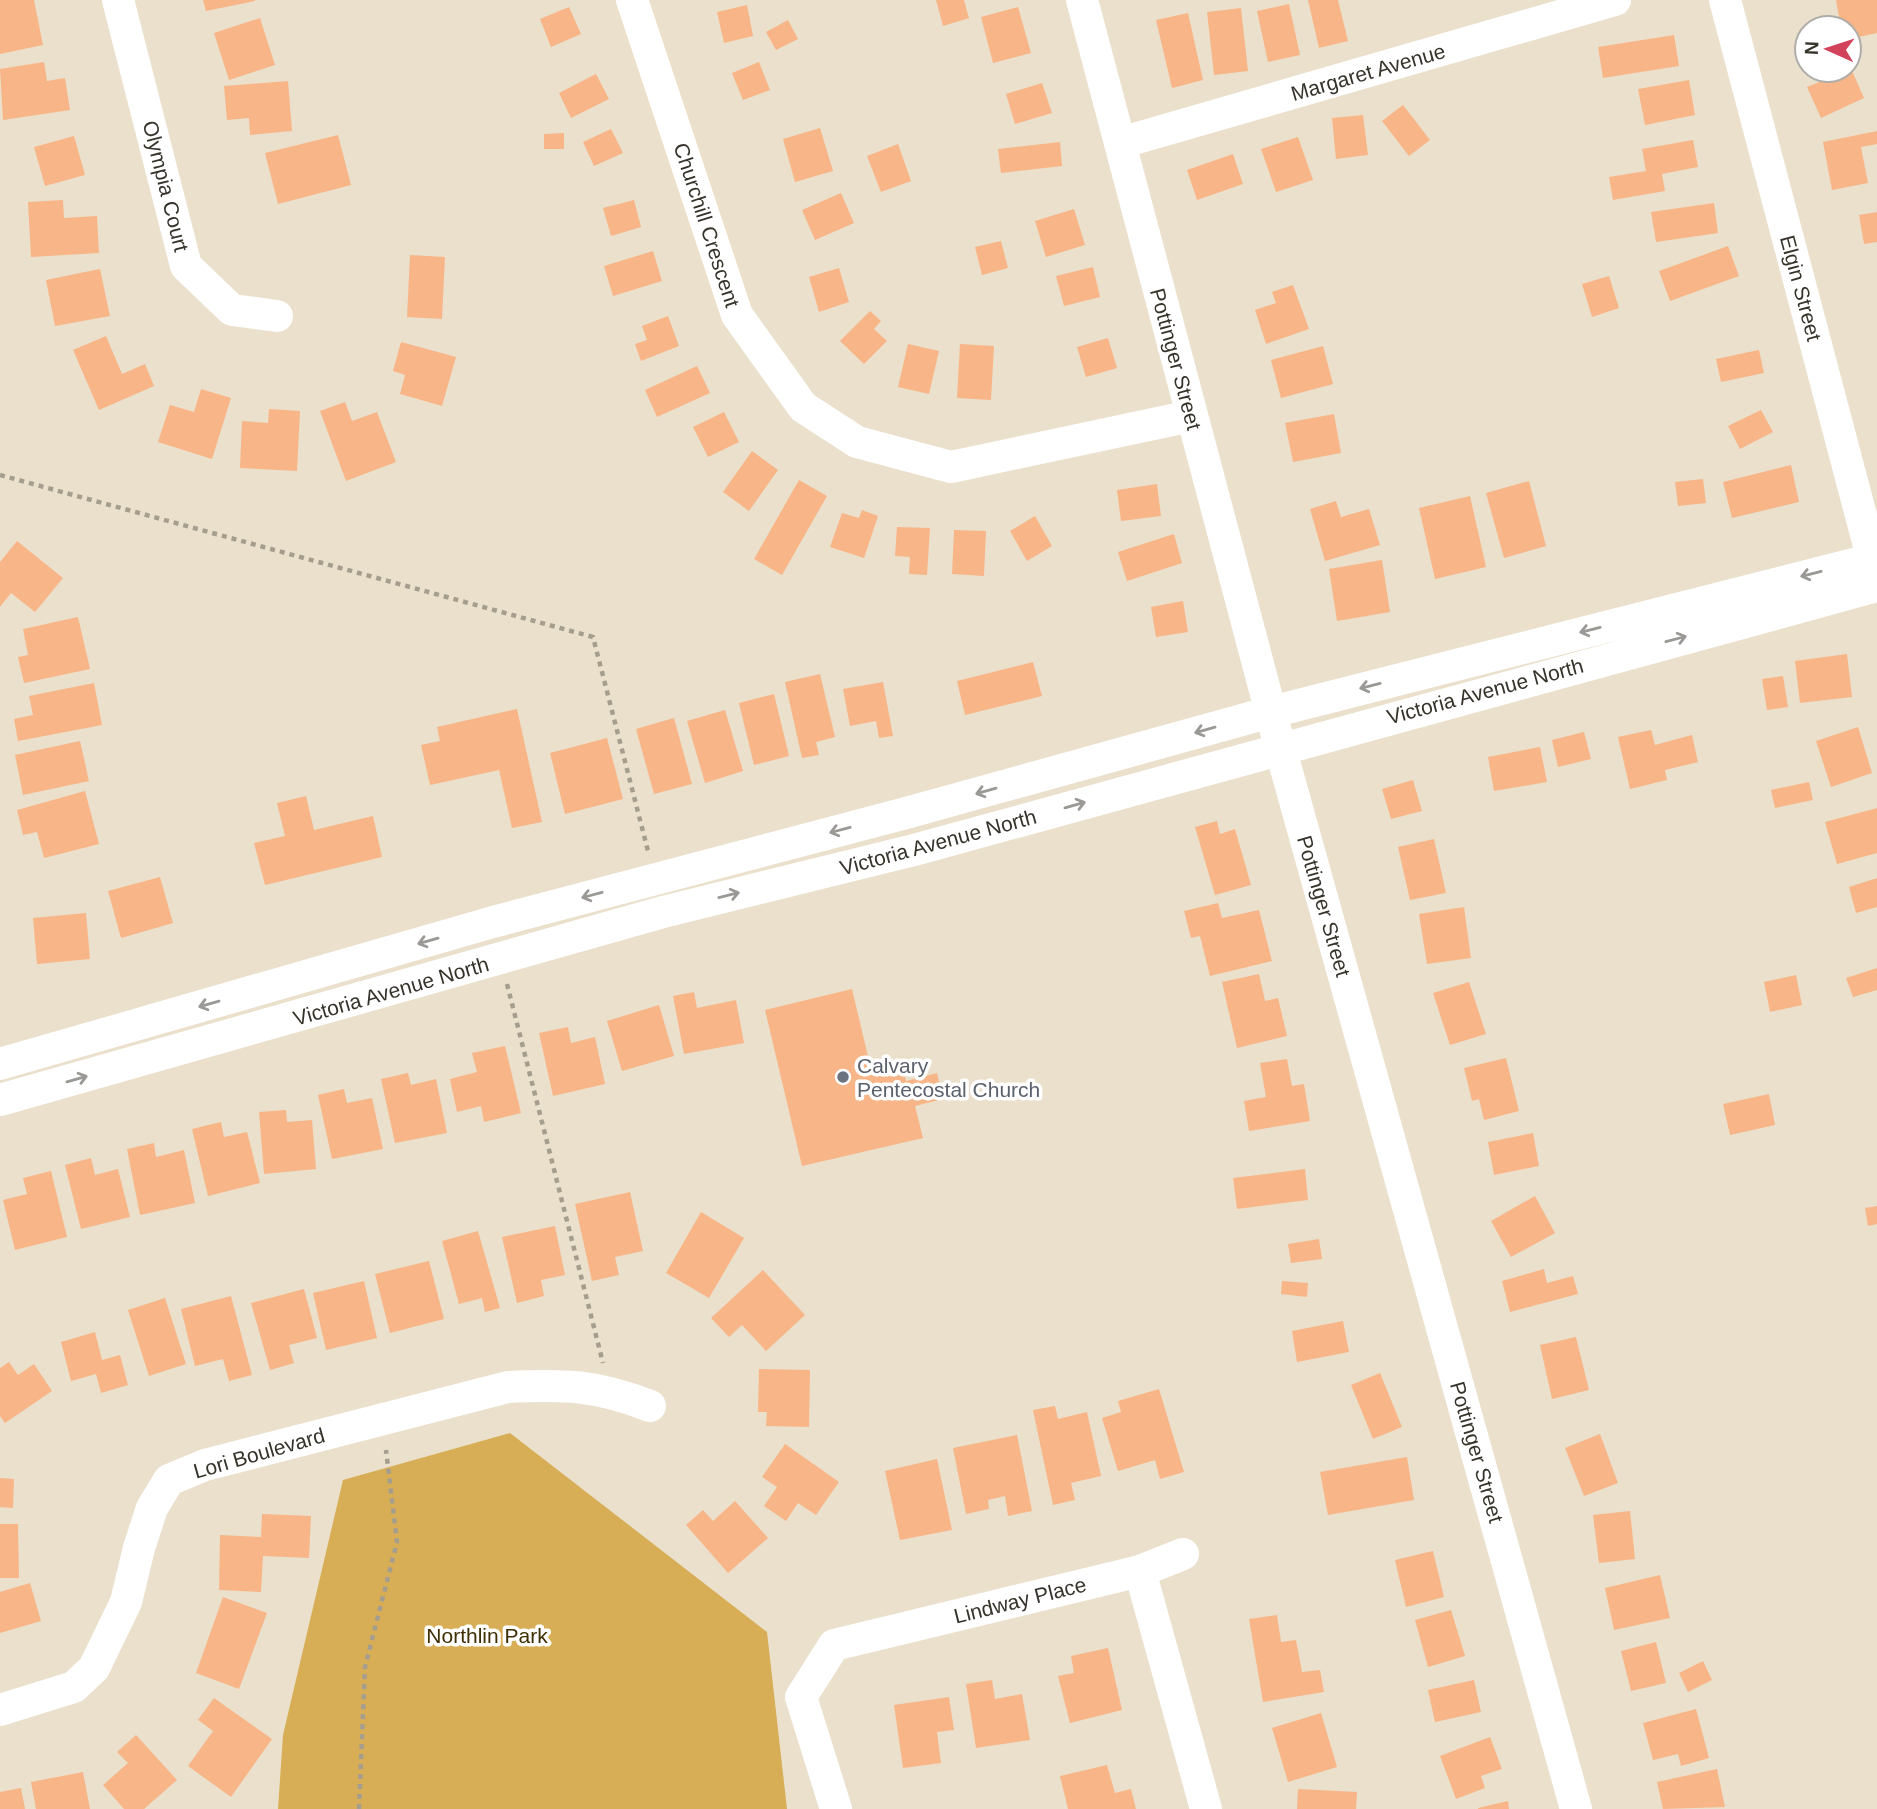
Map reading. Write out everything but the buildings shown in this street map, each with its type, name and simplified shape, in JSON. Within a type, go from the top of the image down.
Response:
[{"type":"street","name":"Olympia Court","points":[[118,0],[186,265],[232,310],[277,316]]},
{"type":"street","name":"Churchill Crescent","points":[[632,0],[737,315],[803,407],[857,442],[951,467],[1191,416]]},
{"type":"street","name":"Pottinger Street","points":[[1082,0],[1279,747],[1576,1809]]},
{"type":"street","name":"Margaret Avenue","points":[[1121,143],[1615,0]]},
{"type":"street","name":"Elgin Street","points":[[1726,0],[1876,569]]},
{"type":"street","name":"Victoria Avenue North","points":[[1,1060],[658,877],[906,813],[1271,712],[1876,569]]},
{"type":"street","name":"Victoria Avenue North","points":[[6,1098],[663,912],[914,850],[1279,747],[1876,569]]},
{"type":"street","points":[[906,813],[914,850]]},
{"type":"street","points":[[494,922],[501,960]]},
{"type":"street","points":[[1,1060],[6,1098]]},
{"type":"street","name":"Lori Boulevard","points":[[0,1710],[74,1687],[94,1668],[126,1602],[152,1508],[169,1480],[205,1465],[508,1387],[554,1384],[610,1390],[650,1406]]},
{"type":"street","name":"Lindway Place","points":[[836,1809],[802,1697],[834,1645],[1140,1572],[1183,1554]]},
{"type":"street","points":[[1140,1572],[1206,1809]]},
{"type":"path","points":[[0,475],[593,637],[658,877]]},
{"type":"path","points":[[501,960],[610,1390]]},
{"type":"path","points":[[359,1809],[365,1667],[397,1542],[386,1450]]},
{"type":"green space","name":"Northlin Park","points":[[510,1433],[767,1632],[787,1809],[278,1809],[283,1735],[343,1480]]},
{"type":"place","name":"Calvary Pentecostal Church","points":[[843,1077]]}]
